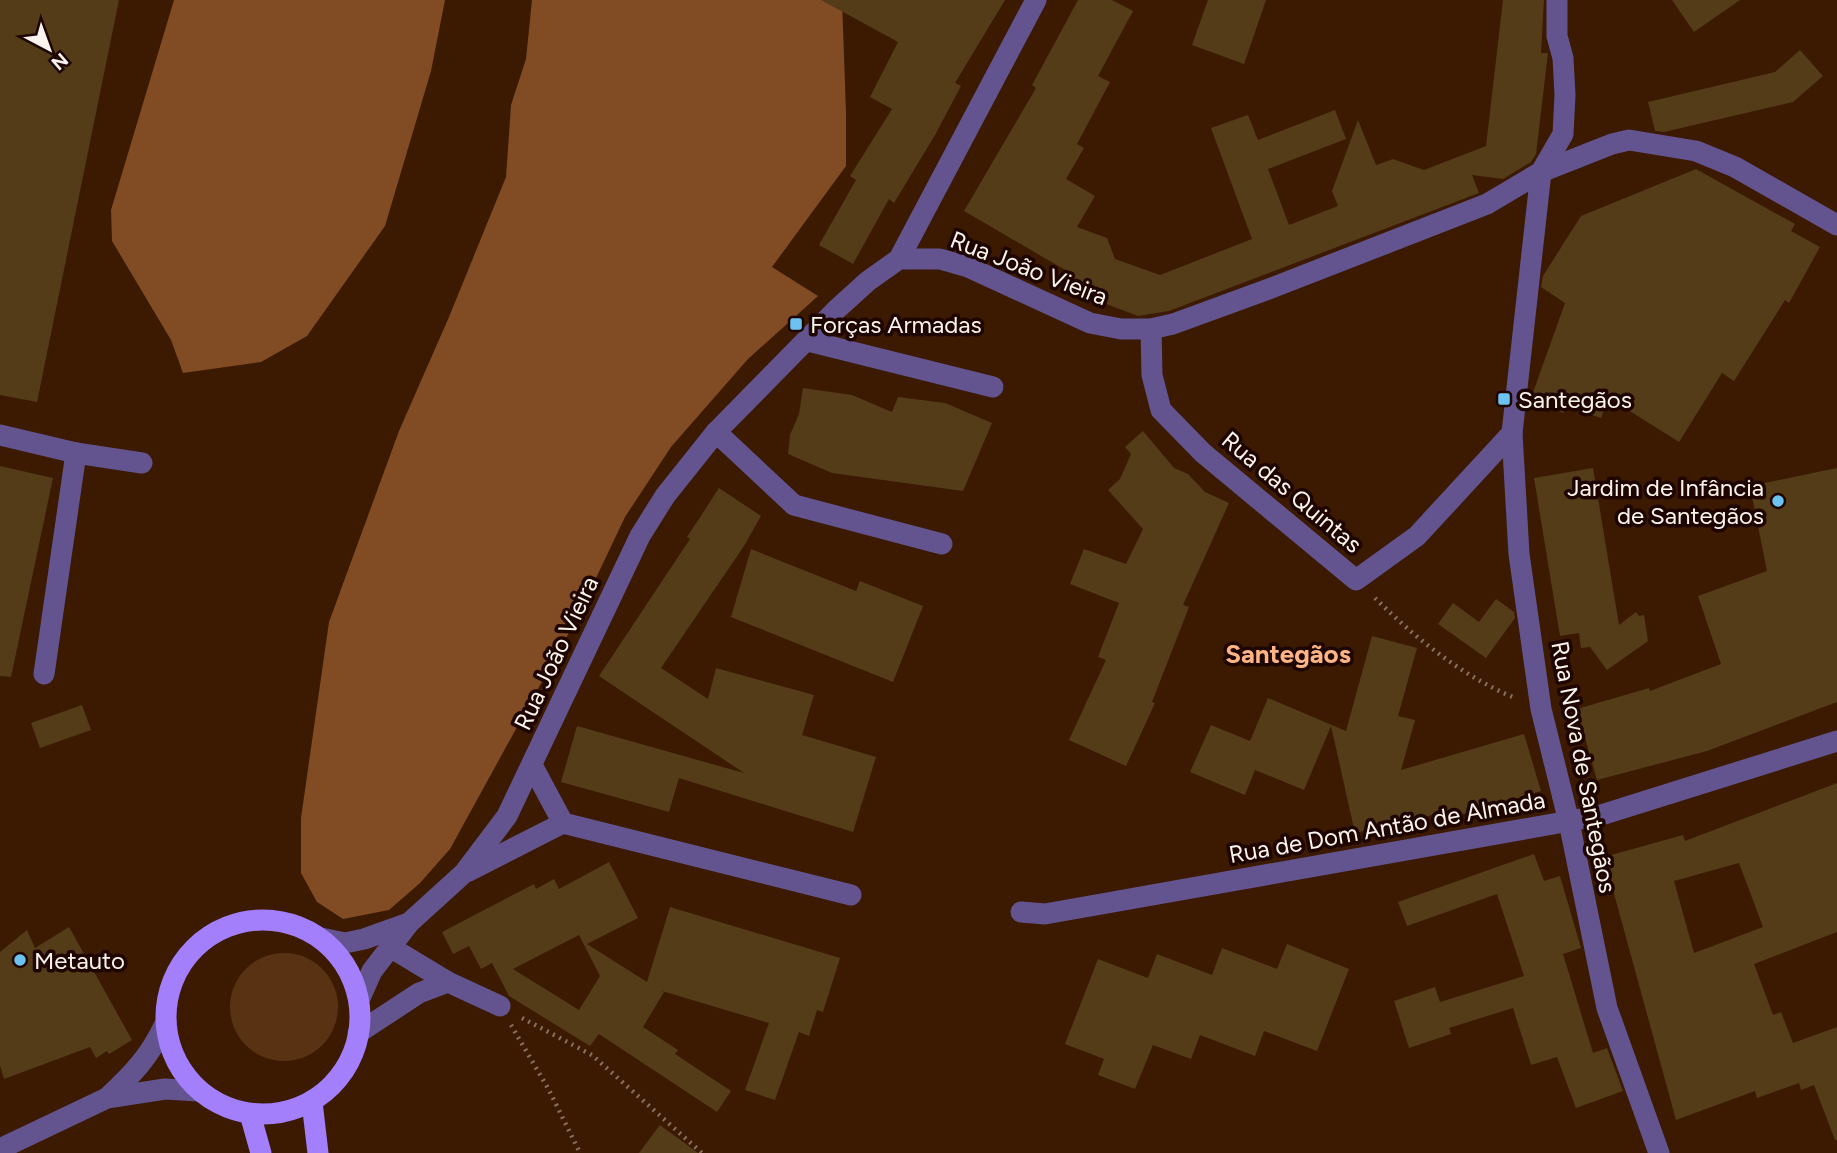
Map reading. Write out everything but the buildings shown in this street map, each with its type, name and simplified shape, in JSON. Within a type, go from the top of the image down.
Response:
[{"type":"main road","points":[[260,920],[292,924],[321,938],[344,961],[360,998],[361,1023],[354,1055],[337,1082],[312,1102],[282,1113],[250,1114],[219,1105],[198,1091],[175,1060],[166,1024],[168,998],[179,967],[200,942],[228,926],[260,920]]},
{"type":"main road","points":[[312,1102],[318,1153]]},
{"type":"main road","points":[[250,1114],[261,1153]]},
{"type":"street","points":[[899,259],[1036,0]]},
{"type":"street","points":[[1541,172],[1563,134],[1565,95],[1557,0]]},
{"type":"street","name":"Rua João Vieira","points":[[360,998],[372,971],[409,923],[464,873],[507,816],[640,536],[665,496],[716,432],[868,281],[899,259],[940,259],[968,267],[1090,323],[1121,329],[1151,329],[1173,324],[1274,287],[1487,204],[1541,172],[1629,140],[1696,151],[1735,167],[1837,225]]},
{"type":"street","name":"Rua Nova de Santegãos","points":[[1541,172],[1512,433],[1519,554],[1541,709],[1569,822],[1606,1008],[1659,1153]]},
{"type":"street","name":"Rua das Quintas","points":[[1151,329],[1152,375],[1161,410],[1203,453],[1356,580],[1417,537],[1512,433]]},
{"type":"street","points":[[808,341],[993,387]]},
{"type":"street","points":[[716,432],[794,505],[943,544]]},
{"type":"street","points":[[0,435],[76,453],[142,463]]},
{"type":"street","points":[[44,674],[76,453]]},
{"type":"street","name":"Rua de Dom Antão de Almada","points":[[1021,912],[1045,914],[1598,816],[1837,741]]},
{"type":"street","points":[[532,765],[563,823]]},
{"type":"street","points":[[464,873],[563,823],[851,895]]},
{"type":"street","name":"Rua João Vieira","points":[[321,938],[345,943],[409,923]]},
{"type":"street","points":[[390,947],[448,982],[500,1006]]},
{"type":"street","points":[[358,1033],[419,993],[448,982]]},
{"type":"street","points":[[107,1098],[152,1052],[166,1024]]},
{"type":"street","points":[[2,1142],[107,1098],[165,1089],[198,1091]]},
{"type":"path","points":[[1356,580],[1409,631],[1488,687],[1541,709]]},
{"type":"path","points":[[500,1006],[549,1090],[580,1153]]},
{"type":"path","points":[[500,1006],[592,1055],[702,1153]]},
{"type":"shaded area","points":[[174,0],[445,0],[431,71],[385,226],[307,336],[261,362],[183,373],[171,340],[112,241],[111,210]]},
{"type":"shaded area","points":[[532,0],[842,0],[846,166],[772,267],[818,296],[748,359],[671,447],[625,517],[577,618],[450,849],[420,883],[389,910],[343,919],[317,902],[301,873],[301,818],[329,622],[399,431],[506,177],[511,105],[526,59]]},
{"type":"shaded area","points":[[284,953],[305,957],[322,969],[334,986],[338,1007],[334,1028],[322,1045],[305,1057],[284,1061],[263,1057],[246,1045],[234,1028],[230,1007],[234,986],[246,969],[263,957]]},
{"type":"place","name":"Forças Armadas","points":[[796,324]]},
{"type":"place","name":"Santegãos","points":[[1504,399]]},
{"type":"place","name":"Jardim de Infância de Santegãos","points":[[1778,501]]},
{"type":"place","name":"Metauto","points":[[20,960]]},
{"type":"district","name":"Santegãos","points":[[1288,654]]}]
